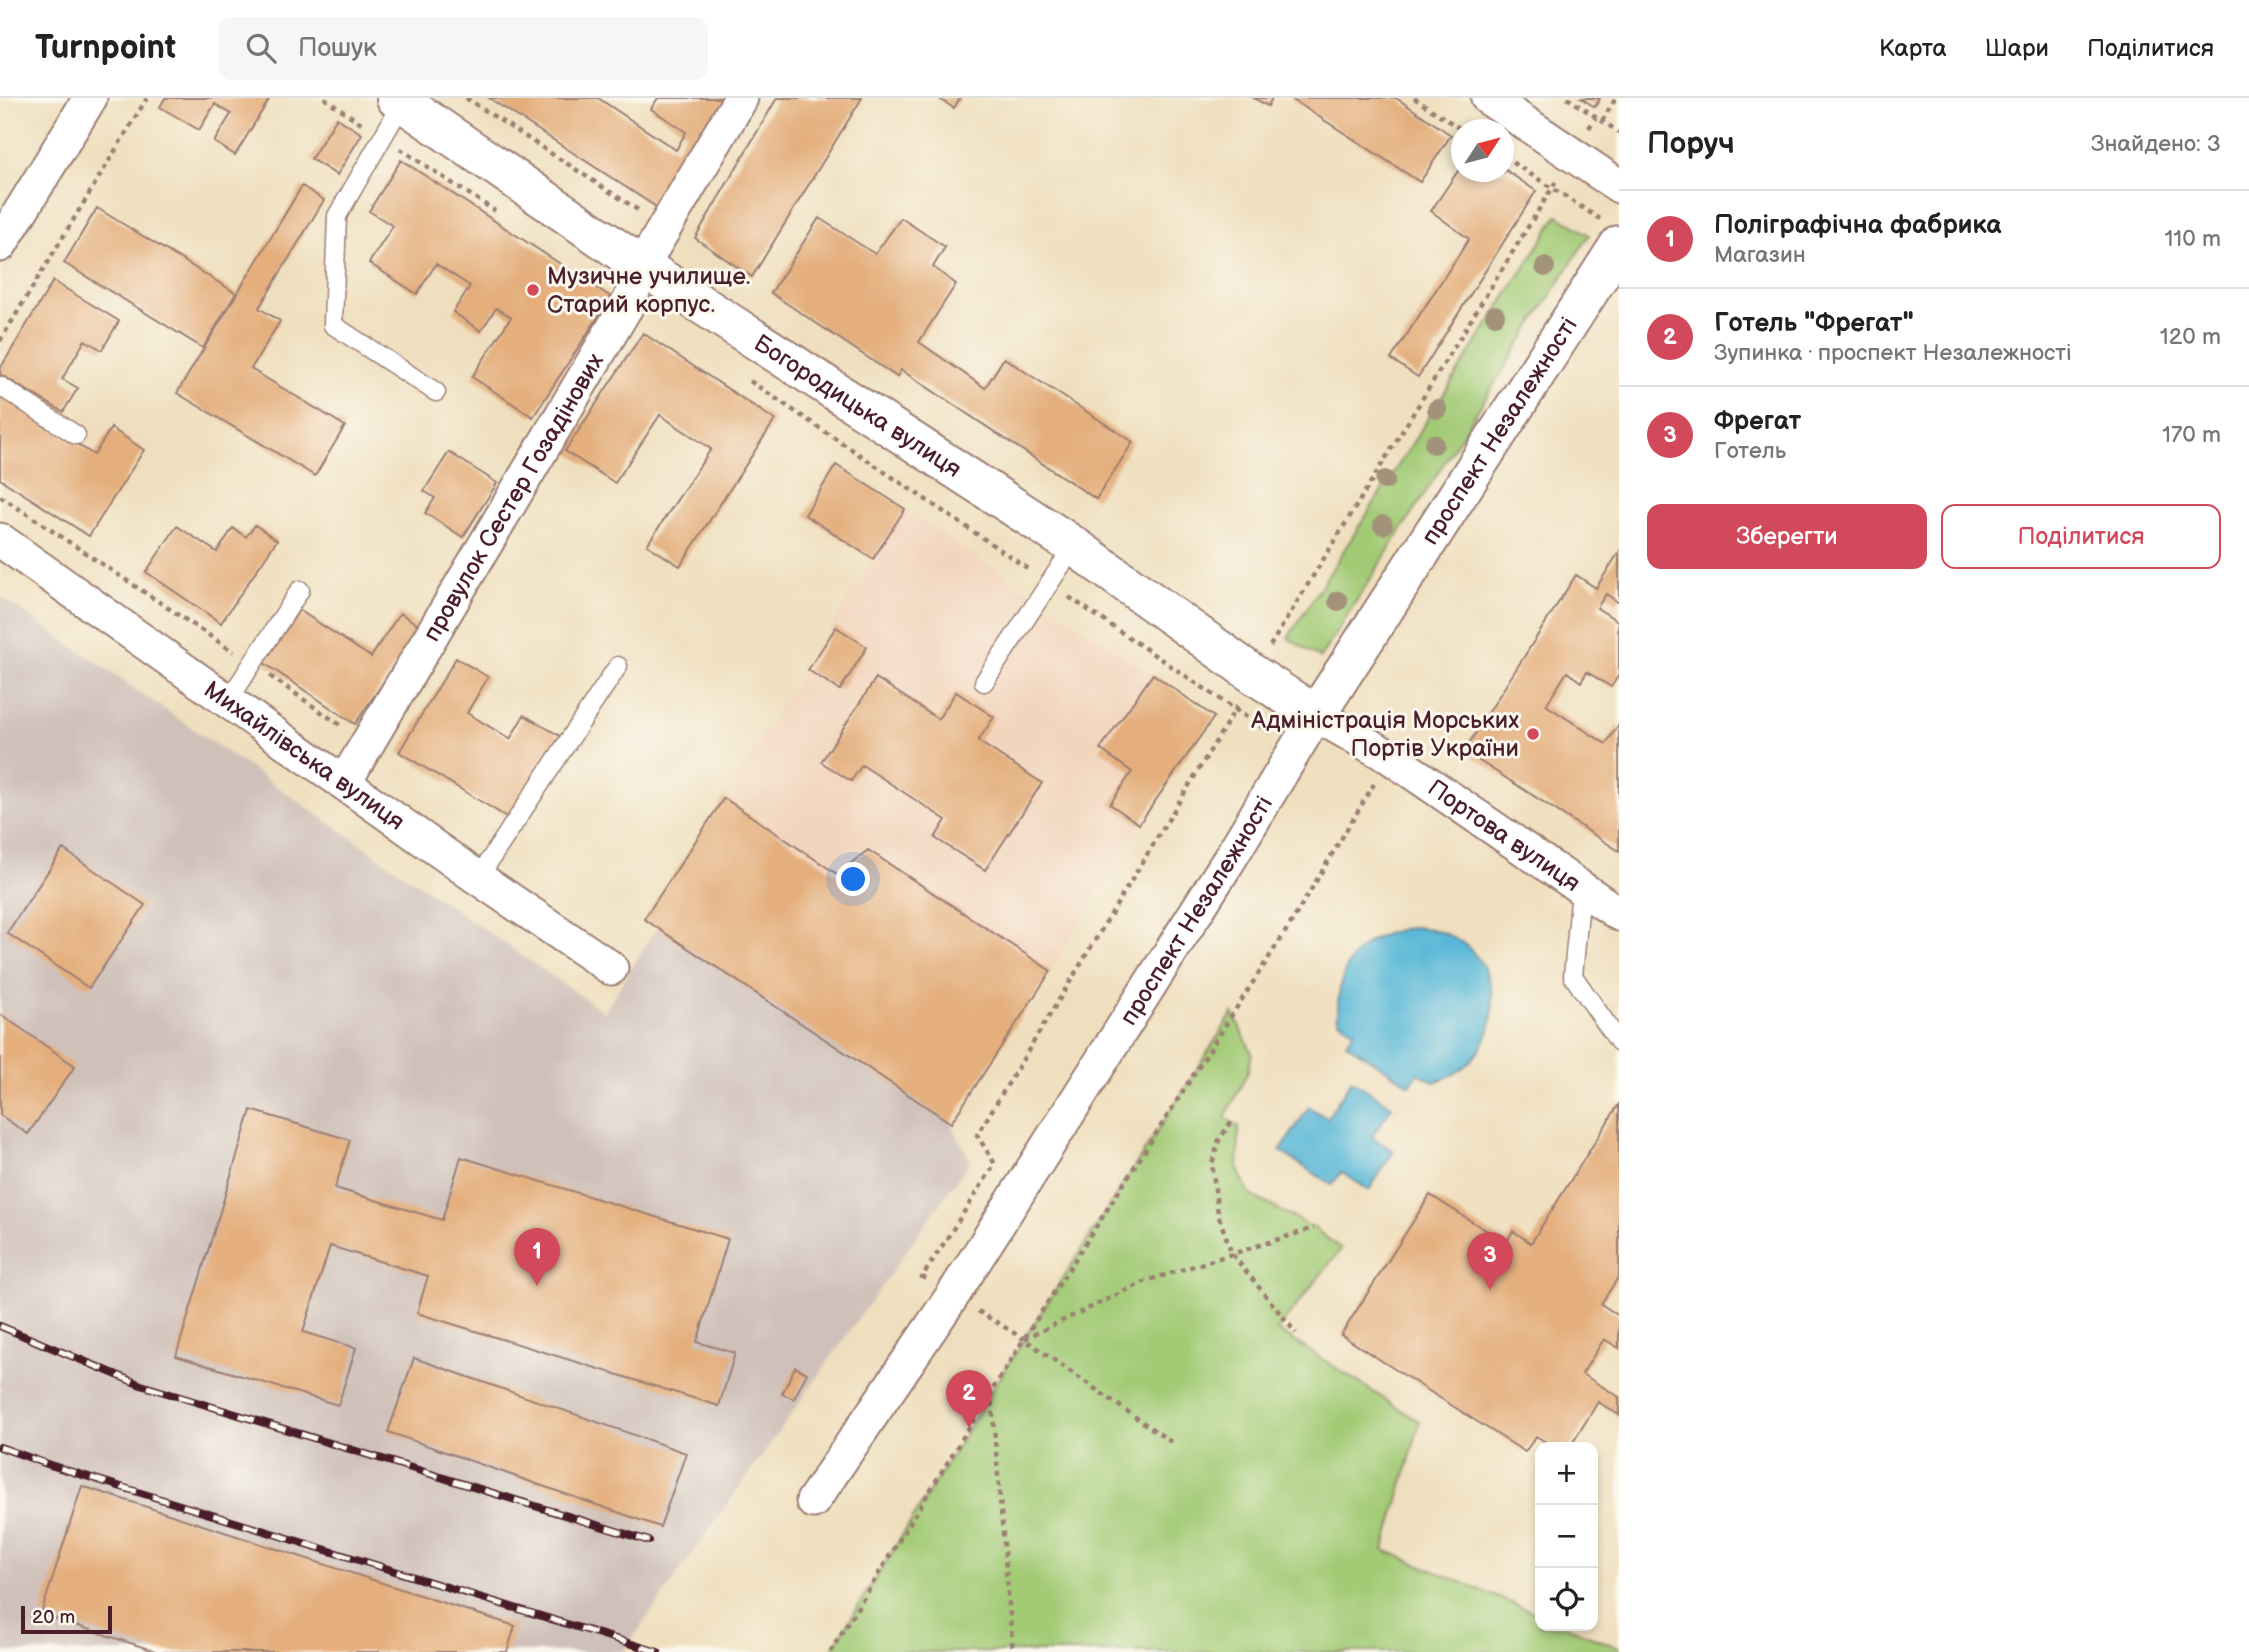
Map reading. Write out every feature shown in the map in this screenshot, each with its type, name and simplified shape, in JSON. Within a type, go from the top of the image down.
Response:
[{"type":"street","points":[[0,245],[90,98]]},
{"type":"street","name":"провулок Сестер Гозадінових","points":[[344,783],[630,300],[642,266],[741,98]]},
{"type":"street","points":[[1488,98],[1619,186]]},
{"type":"street","name":"Богородицька вулиця","points":[[410,102],[642,266],[1074,547],[1253,674],[1316,715]]},
{"type":"street","name":"проспект Незалежності","points":[[813,1501],[953,1296],[1229,860],[1294,750],[1613,235]]},
{"type":"street","name":"Михайлівська вулиця","points":[[0,540],[478,878],[611,968]]},
{"type":"street","name":"Портова вулиця","points":[[1316,715],[1390,757],[1619,914]]},
{"type":"lane","points":[[410,102],[383,137],[337,216],[333,325],[436,392]]},
{"type":"lane","points":[[0,386],[76,435]]},
{"type":"lane","points":[[984,682],[1074,547]]},
{"type":"lane","points":[[228,701],[300,590]]},
{"type":"lane","points":[[478,878],[618,666]]},
{"type":"lane","points":[[1581,890],[1573,976],[1619,1042]]},
{"type":"path","points":[[0,341],[147,98]]},
{"type":"path","points":[[324,98],[497,212]]},
{"type":"path","points":[[466,98],[664,228]]},
{"type":"path","points":[[1414,98],[1451,123]]},
{"type":"path","points":[[1567,98],[1619,132]]},
{"type":"path","points":[[1602,121],[1616,98]]},
{"type":"path","points":[[922,1277],[995,1164],[977,1135],[1236,709],[1253,674],[1572,155]]},
{"type":"path","points":[[1514,164],[1613,235]]},
{"type":"path","points":[[744,376],[1294,750]]},
{"type":"path","points":[[0,496],[367,744]]},
{"type":"path","points":[[830,1652],[1024,1339],[1291,923],[1390,757]]},
{"type":"path","points":[[1231,1122],[1219,1140],[1212,1164],[1218,1214],[1232,1254],[1296,1332]]},
{"type":"path","points":[[1024,1339],[1146,1281],[1314,1228]]},
{"type":"path","points":[[1024,1339],[1171,1442]]},
{"type":"path","points":[[991,1392],[1013,1652]]},
{"type":"shaded area","points":[[905,509],[1214,717],[1139,824],[1051,971],[868,851],[837,874],[724,798]]},
{"type":"shaded area","points":[[0,596],[604,1012],[657,927],[951,1123],[970,1161],[623,1652],[0,1652]]},
{"type":"green space","points":[[1558,215],[1589,235],[1320,658],[1288,638]]},
{"type":"green space","points":[[1233,1013],[1252,1053],[1248,1071],[1225,1118],[1239,1127],[1238,1170],[1250,1195],[1314,1228],[1341,1249],[1277,1330],[1420,1422],[1384,1550],[1535,1613],[1535,1631],[1578,1631],[1619,1648],[1619,1652],[830,1652],[1024,1339]]},
{"type":"water","points":[[1413,927],[1445,933],[1471,950],[1483,966],[1493,1003],[1485,1041],[1474,1057],[1456,1073],[1434,1082],[1418,1073],[1410,1085],[1346,1043],[1354,1031],[1338,1020],[1338,1001],[1346,969],[1364,946],[1394,931]]},
{"type":"water","points":[[1352,1080],[1392,1106],[1372,1137],[1394,1151],[1369,1190],[1341,1172],[1332,1185],[1280,1151],[1309,1107],[1327,1118]]},
{"type":"building","points":[[165,98],[270,98],[235,155],[214,142],[231,114],[215,104],[199,130],[160,107]]},
{"type":"building","points":[[489,98],[598,98],[676,150],[686,132],[651,109],[658,98],[730,98],[661,210]]},
{"type":"building","points":[[777,98],[862,98],[752,277],[695,238]]},
{"type":"building","points":[[938,98],[960,98],[954,108]]},
{"type":"building","points":[[1254,98],[1272,98],[1268,106]]},
{"type":"building","points":[[1290,98],[1396,98],[1451,135],[1420,182]]},
{"type":"building","points":[[1581,98],[1600,98],[1595,107]]},
{"type":"building","points":[[337,118],[362,134],[337,175],[311,159]]},
{"type":"building","name":"Музичне училище. Старий корпус.","points":[[401,160],[611,297],[533,417],[472,377],[511,317],[496,308],[481,331],[453,312],[470,286],[436,264],[417,294],[369,263],[393,226],[369,211]]},
{"type":"building","points":[[1514,176],[1536,191],[1418,377],[1391,359],[1469,239],[1431,211],[1451,181],[1514,182]]},
{"type":"building","points":[[302,186],[324,200],[259,308],[280,321],[251,369],[345,426],[315,476],[177,393]]},
{"type":"building","points":[[97,208],[236,293],[203,348],[64,263]]},
{"type":"building","points":[[819,218],[875,254],[901,218],[945,247],[933,267],[956,284],[919,342],[985,388],[1004,358],[1133,442],[1096,499],[901,370],[897,377],[771,293]]},
{"type":"building","points":[[53,281],[119,321],[102,350],[85,340],[62,379],[78,388],[63,412],[0,374],[0,369]]},
{"type":"building","points":[[643,333],[775,420],[680,566],[647,545],[711,449],[660,415],[615,483],[565,451]]},
{"type":"building","points":[[0,394],[94,455],[111,428],[144,450],[89,536],[0,479]]},
{"type":"building","points":[[449,452],[497,483],[463,537],[425,513],[435,498],[424,491]]},
{"type":"building","points":[[836,465],[905,509],[873,559],[805,515]]},
{"type":"building","points":[[255,525],[277,540],[221,623],[146,572],[177,526],[217,552],[233,528],[246,537]]},
{"type":"building","name":"Адміністрація Морських Портів України","points":[[1619,552],[1619,603],[1606,594],[1597,608],[1619,622],[1619,675],[1611,687],[1587,672],[1581,682],[1567,672],[1546,705],[1606,744],[1619,724],[1619,851],[1464,751],[1576,575],[1596,588]]},
{"type":"building","points":[[299,610],[371,657],[400,613],[421,627],[355,724],[264,663]]},
{"type":"building","points":[[836,627],[867,647],[840,690],[808,670]]},
{"type":"building","points":[[456,658],[488,677],[467,713],[510,739],[524,715],[560,736],[510,819],[399,752]]},
{"type":"building","points":[[1153,674],[1214,717],[1139,824],[1110,804],[1132,772],[1100,749]]},
{"type":"building","points":[[876,678],[938,719],[956,692],[994,717],[978,741],[1042,783],[985,870],[935,838],[946,820],[862,765],[851,781],[821,762]]},
{"type":"building","points":[[724,798],[837,874],[868,850],[1051,971],[951,1123],[644,919]]},
{"type":"building","points":[[63,849],[145,905],[89,988],[7,933]]},
{"type":"building","points":[[0,1014],[75,1066],[28,1134],[0,1115]]},
{"type":"building","points":[[1619,1104],[1619,1276],[1601,1304],[1619,1316],[1619,1348],[1604,1339],[1582,1374],[1619,1397],[1619,1415],[1598,1402],[1573,1442],[1546,1442],[1536,1436],[1525,1452],[1341,1335],[1430,1195],[1506,1243],[1513,1231],[1531,1243]]},
{"type":"building","points":[[251,1110],[350,1140],[335,1188],[442,1220],[461,1157],[728,1239],[697,1342],[735,1353],[719,1406],[417,1313],[428,1276],[330,1246],[303,1332],[356,1348],[338,1405],[176,1356]]},
{"type":"building","points":[[414,1358],[686,1453],[660,1527],[388,1432]]},
{"type":"building","points":[[795,1367],[807,1373],[794,1399],[782,1394]]},
{"type":"building","points":[[82,1486],[515,1626],[507,1652],[158,1652],[41,1614]]},
{"type":"railway","points":[[0,1326],[141,1385],[649,1541]]},
{"type":"railway","points":[[0,1447],[50,1465],[658,1652]]},
{"type":"place","name":"Музичне училище. Старий корпус.","points":[[533,290]]},
{"type":"place","name":"Адміністрація Морських Портів України","points":[[1533,734]]},
{"type":"place","name":"Поліграфічна фабрика","points":[[537,1286]]},
{"type":"place","name":"Фрегат","points":[[1490,1290]]},
{"type":"place","name":"Готель \"Фрегат\"","points":[[969,1428]]}]
